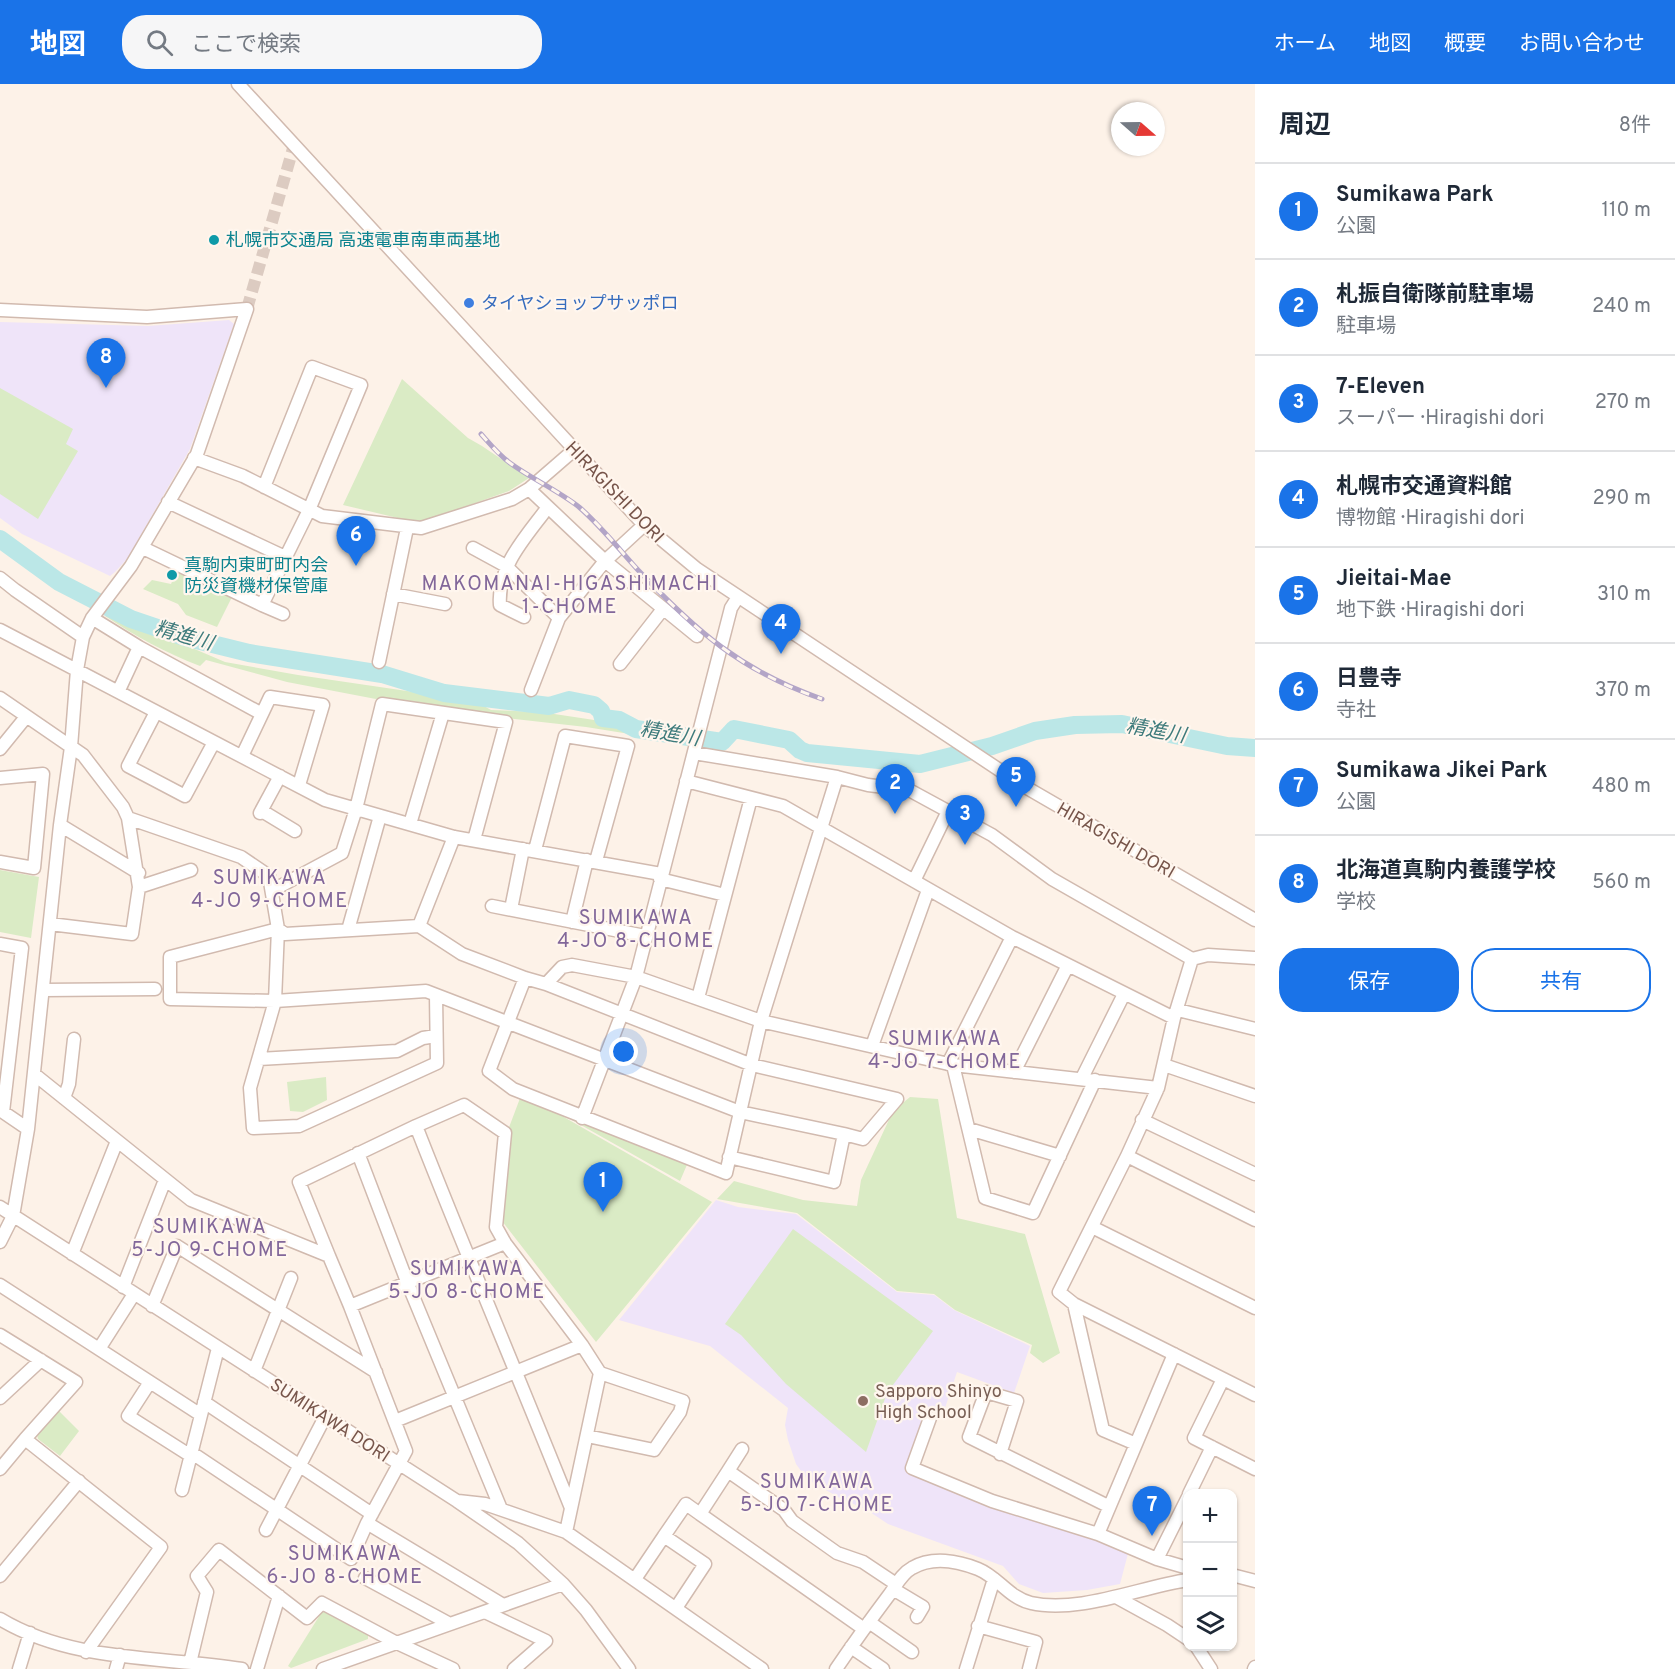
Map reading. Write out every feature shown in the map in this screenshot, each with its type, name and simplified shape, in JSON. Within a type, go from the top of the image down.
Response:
[{"type":"street","name":"HIRAGISHI DORI","points":[[238,84],[644,525],[697,569],[987,762],[1062,809],[1255,920]]},
{"type":"street","points":[[0,310],[147,317],[247,309],[194,458],[142,548],[95,615],[83,637],[77,670],[71,747],[60,825],[28,1129],[14,1216],[0,1242]]},
{"type":"street","points":[[262,605],[309,510],[361,385],[312,367],[264,487]]},
{"type":"street","points":[[194,458],[243,476],[322,516],[421,528],[512,499],[529,489],[574,450]]},
{"type":"street","points":[[529,489],[605,561],[697,636]]},
{"type":"street","points":[[168,502],[285,557]]},
{"type":"street","points":[[524,618],[500,605],[501,583],[506,566],[548,507]]},
{"type":"street","points":[[531,690],[559,618],[605,561],[644,525]]},
{"type":"street","points":[[379,662],[407,528]]},
{"type":"street","points":[[142,548],[283,614]]},
{"type":"street","points":[[473,548],[506,566],[559,618]]},
{"type":"street","points":[[0,578],[15,591],[83,637]]},
{"type":"street","points":[[393,594],[445,604]]},
{"type":"street","points":[[582,1118],[636,977],[731,608],[738,597]]},
{"type":"street","points":[[620,664],[663,609]]},
{"type":"street","points":[[95,615],[139,647],[262,714]]},
{"type":"street","points":[[0,630],[119,690],[156,712],[325,800],[454,837],[592,861],[661,876],[724,895]]},
{"type":"street","points":[[119,690],[139,647]]},
{"type":"street","points":[[242,756],[270,697],[323,705],[299,785]]},
{"type":"street","points":[[0,698],[83,755],[123,807],[128,818],[139,873],[132,934],[50,924]]},
{"type":"street","points":[[273,890],[342,853],[356,809],[382,704],[506,722],[474,840]]},
{"type":"street","points":[[156,712],[128,766],[185,796],[214,742]]},
{"type":"street","points":[[410,824],[443,713]]},
{"type":"street","points":[[0,749],[26,717]]},
{"type":"street","points":[[511,909],[566,736],[628,746],[572,922]]},
{"type":"street","points":[[695,750],[837,777],[868,786],[909,790],[992,835],[1053,879],[1192,959],[1208,954],[1255,958]]},
{"type":"street","points":[[0,778],[43,774],[34,868],[0,862]]},
{"type":"street","points":[[280,776],[261,812],[296,831]]},
{"type":"street","points":[[525,978],[489,1071],[513,1089],[726,1173],[761,1021],[837,777]]},
{"type":"street","points":[[686,781],[783,806],[1012,937],[1124,994],[1176,1014],[1255,1029]]},
{"type":"street","points":[[698,998],[751,798]]},
{"type":"street","points":[[914,881],[948,812]]},
{"type":"street","points":[[348,930],[380,816]]},
{"type":"street","points":[[128,818],[241,857],[269,876],[278,929],[274,1000],[250,1088],[253,1128],[299,1126],[437,1063],[436,995]]},
{"type":"street","points":[[60,825],[139,873]]},
{"type":"street","points":[[419,926],[454,837]]},
{"type":"street","points":[[139,887],[191,870]]},
{"type":"street","points":[[873,1046],[928,890]]},
{"type":"street","points":[[492,906],[645,936]]},
{"type":"street","points":[[419,926],[462,954],[546,984],[752,1065],[897,1099],[863,1139],[740,1112],[426,991],[274,1000],[170,999],[170,957],[278,929],[285,934],[419,926]]},
{"type":"street","points":[[1012,937],[950,1065],[969,1129],[985,1198],[1033,1213],[1060,1156],[1124,994]]},
{"type":"street","points":[[0,944],[22,948],[1,1111],[28,1129]]},
{"type":"street","points":[[1192,959],[1158,1088],[1059,1292],[1074,1304],[1255,1395]]},
{"type":"street","points":[[1014,1072],[1068,965]]},
{"type":"street","points":[[546,984],[562,967],[572,966],[636,977],[761,1021],[950,1065],[1158,1088]]},
{"type":"street","points":[[44,990],[155,989]]},
{"type":"street","points":[[259,1059],[397,1051],[423,1038],[436,1036]]},
{"type":"street","points":[[64,1098],[69,1084],[74,1039]]},
{"type":"street","points":[[1164,1065],[1255,1096]]},
{"type":"street","points":[[34,1074],[191,1200],[329,1256]]},
{"type":"street","points":[[150,1382],[128,1416],[351,1559],[406,1451],[299,1182],[464,1105],[505,1133],[496,1227],[505,1243],[582,1345],[600,1373],[683,1401],[680,1412],[654,1450],[587,1436]]},
{"type":"street","points":[[1142,1120],[1255,1174]]},
{"type":"street","points":[[416,1126],[571,1508]]},
{"type":"street","points":[[969,1129],[1060,1156]]},
{"type":"street","points":[[729,1157],[834,1182],[844,1134]]},
{"type":"street","points":[[72,1254],[117,1141]]},
{"type":"street","points":[[358,1153],[408,1284],[501,1509]]},
{"type":"street","points":[[1127,1156],[1255,1220]]},
{"type":"street","points":[[123,1287],[165,1180]]},
{"type":"street","name":"SUMIKAWA DORI","points":[[0,1207],[457,1501],[518,1543],[567,1588],[628,1669]]},
{"type":"street","points":[[1092,1227],[1255,1308]]},
{"type":"street","points":[[350,1306],[505,1243]]},
{"type":"street","points":[[152,1306],[177,1246],[376,1372]]},
{"type":"street","points":[[254,1371],[291,1278]]},
{"type":"street","points":[[0,1285],[201,1415]]},
{"type":"street","points":[[99,1349],[134,1294]]},
{"type":"street","points":[[1074,1304],[1103,1430],[1136,1444]]},
{"type":"street","points":[[0,1335],[76,1382],[0,1469]]},
{"type":"street","points":[[395,1421],[582,1345]]},
{"type":"street","points":[[182,1490],[218,1348]]},
{"type":"street","points":[[1098,1534],[1174,1354]]},
{"type":"street","points":[[0,1398],[41,1360]]},
{"type":"street","points":[[566,1532],[600,1373]]},
{"type":"street","points":[[1223,1379],[1194,1438],[1255,1468]]},
{"type":"street","points":[[1000,1454],[1017,1401],[986,1392],[969,1437],[1000,1454],[1108,1506]]},
{"type":"street","points":[[204,1402],[301,1466],[370,1519],[503,1605]]},
{"type":"street","points":[[266,1530],[326,1417]]},
{"type":"street","points":[[930,1418],[912,1468],[992,1501],[1098,1534],[1157,1559],[1183,1567]]},
{"type":"street","points":[[25,1439],[161,1547],[86,1652]]},
{"type":"street","points":[[1191,1489],[1212,1447]]},
{"type":"street","points":[[700,1515],[742,1449]]},
{"type":"street","points":[[728,1471],[784,1510],[792,1521],[837,1553],[863,1562],[923,1607],[917,1617]]},
{"type":"street","points":[[0,1576],[79,1481]]},
{"type":"street","points":[[457,1501],[485,1504],[566,1532],[762,1669]]},
{"type":"street","points":[[635,1579],[686,1504],[866,1625],[912,1652]]},
{"type":"street","points":[[1157,1559],[1183,1505]]},
{"type":"street","points":[[664,1536],[705,1564],[676,1608]]},
{"type":"street","points":[[190,1663],[207,1592],[197,1576],[219,1550],[307,1618],[322,1603],[397,1643],[453,1669]]},
{"type":"street","points":[[836,1669],[905,1572],[924,1563],[941,1561],[966,1564],[982,1570],[1016,1597],[1049,1605],[1116,1597],[1161,1584],[1183,1581]]},
{"type":"street","points":[[1237,1576],[1255,1581]]},
{"type":"street","points":[[365,1578],[450,1624]]},
{"type":"street","points":[[966,1669],[994,1579]]},
{"type":"street","points":[[323,1669],[503,1605],[567,1588]]},
{"type":"street","points":[[257,1669],[279,1596]]},
{"type":"street","points":[[1116,1597],[1183,1636]]},
{"type":"street","points":[[485,1612],[546,1641],[514,1669]]},
{"type":"street","points":[[0,1619],[30,1633],[86,1652],[242,1669]]},
{"type":"street","points":[[1167,1625],[1183,1630]]},
{"type":"street","points":[[978,1626],[1036,1642],[1031,1668]]},
{"type":"street","points":[[19,1669],[30,1633]]},
{"type":"street","points":[[851,1647],[883,1669]]},
{"type":"street","points":[[1199,1651],[1211,1669]]},
{"type":"street","points":[[116,1669],[120,1655]]},
{"type":"street","points":[[338,1663],[350,1669]]},
{"type":"shaded area","points":[[229,320],[234,324],[190,449],[127,559],[115,572],[110,576],[22,534],[0,518],[0,322],[148,326]]},
{"type":"shaded area","name":"Sapporo Shinyo High School","points":[[716,1200],[738,1207],[796,1214],[897,1292],[934,1295],[954,1310],[1030,1346],[1014,1393],[957,1372],[943,1414],[927,1412],[908,1464],[1130,1546],[1120,1584],[1087,1590],[1043,1593],[1019,1584],[1003,1566],[888,1524],[867,1510],[807,1479],[796,1464],[788,1440],[785,1425],[788,1408],[710,1346],[619,1320]]},
{"type":"green space","points":[[402,379],[468,438],[529,478],[509,491],[419,523],[343,505]]},
{"type":"green space","points":[[0,388],[73,429],[66,444],[78,451],[38,519],[0,494]]},
{"type":"green space","points":[[179,566],[234,593],[217,627],[186,615],[178,604],[143,589],[152,580],[171,584]]},
{"type":"green space","points":[[108,612],[225,662],[475,701],[491,710],[541,712],[694,735],[692,744],[586,727],[471,714],[287,682],[206,660],[200,666],[163,650],[128,630],[105,616]]},
{"type":"green space","points":[[0,870],[39,877],[31,938],[0,932]]},
{"type":"green space","points":[[326,1077],[327,1100],[303,1112],[290,1111],[287,1082]]},
{"type":"green space","points":[[522,1093],[712,1202],[596,1342],[502,1221],[508,1130]]},
{"type":"green space","points":[[910,1097],[938,1099],[957,1218],[1025,1234],[1060,1353],[1043,1363],[1030,1353],[1032,1345],[955,1310],[934,1294],[897,1291],[797,1213],[717,1199],[734,1181],[803,1200],[857,1206],[861,1180],[893,1111]]},
{"type":"green space","points":[[565,1116],[689,1160],[680,1181]]},
{"type":"green space","points":[[793,1229],[933,1331],[887,1393],[866,1452],[786,1384],[741,1335],[725,1324]]},
{"type":"green space","points":[[59,1411],[79,1431],[60,1456],[38,1439],[37,1435]]},
{"type":"green space","points":[[323,1610],[368,1635],[368,1639],[291,1668],[288,1666]]},
{"type":"waterway","name":"精進川","points":[[0,539],[59,582],[131,619],[184,637],[249,653],[382,674],[444,693],[549,706],[569,700],[594,705],[601,711],[603,718],[619,720],[636,729],[722,742],[734,729],[789,740],[807,753],[920,764],[992,746],[1035,731],[1075,725],[1122,724],[1227,746],[1255,748]]},
{"type":"tunnel","points":[[247,309],[294,145]]},
{"type":"railway","points":[[481,434],[510,463],[579,507],[659,592],[721,647],[767,676],[822,699]]},
{"type":"place","name":"札幌市交通局 高速電車南車両基地","points":[[214,240]]},
{"type":"place","name":"タイヤショップサッポロ","points":[[469,303]]},
{"type":"place","name":"北海道真駒内養護学校","points":[[106,388]]},
{"type":"place","name":"日豊寺","points":[[356,566]]},
{"type":"place","name":"真駒内東町町内会 防災資機材保管庫","points":[[172,575]]},
{"type":"place","name":"札幌市交通資料館","points":[[781,654]]},
{"type":"place","name":"Jieitai-Mae","points":[[1016,807]]},
{"type":"place","name":"札振自衛隊前駐車場","points":[[895,814]]},
{"type":"place","name":"7-Eleven","points":[[965,845]]},
{"type":"place","name":"Sumikawa Park","points":[[603,1212]]},
{"type":"place","name":"Sapporo Shinyo High School","points":[[863,1401]]},
{"type":"place","name":"Sumikawa Jikei Park","points":[[1152,1536]]},
{"type":"district","name":"MAKOMANAI-HIGASHIMACHI 1-CHOME","points":[[570,594]]},
{"type":"district","name":"SUMIKAWA 4-JO 9-CHOME","points":[[270,888]]},
{"type":"district","name":"SUMIKAWA 4-JO 8-CHOME","points":[[636,928]]},
{"type":"district","name":"SUMIKAWA 4-JO 7-CHOME","points":[[945,1050]]},
{"type":"district","name":"SUMIKAWA 5-JO 9-CHOME","points":[[210,1238]]},
{"type":"district","name":"SUMIKAWA 5-JO 8-CHOME","points":[[467,1280]]},
{"type":"district","name":"SUMIKAWA 5-JO 7-CHOME","points":[[817,1492]]},
{"type":"district","name":"SUMIKAWA 6-JO 8-CHOME","points":[[345,1564]]}]
